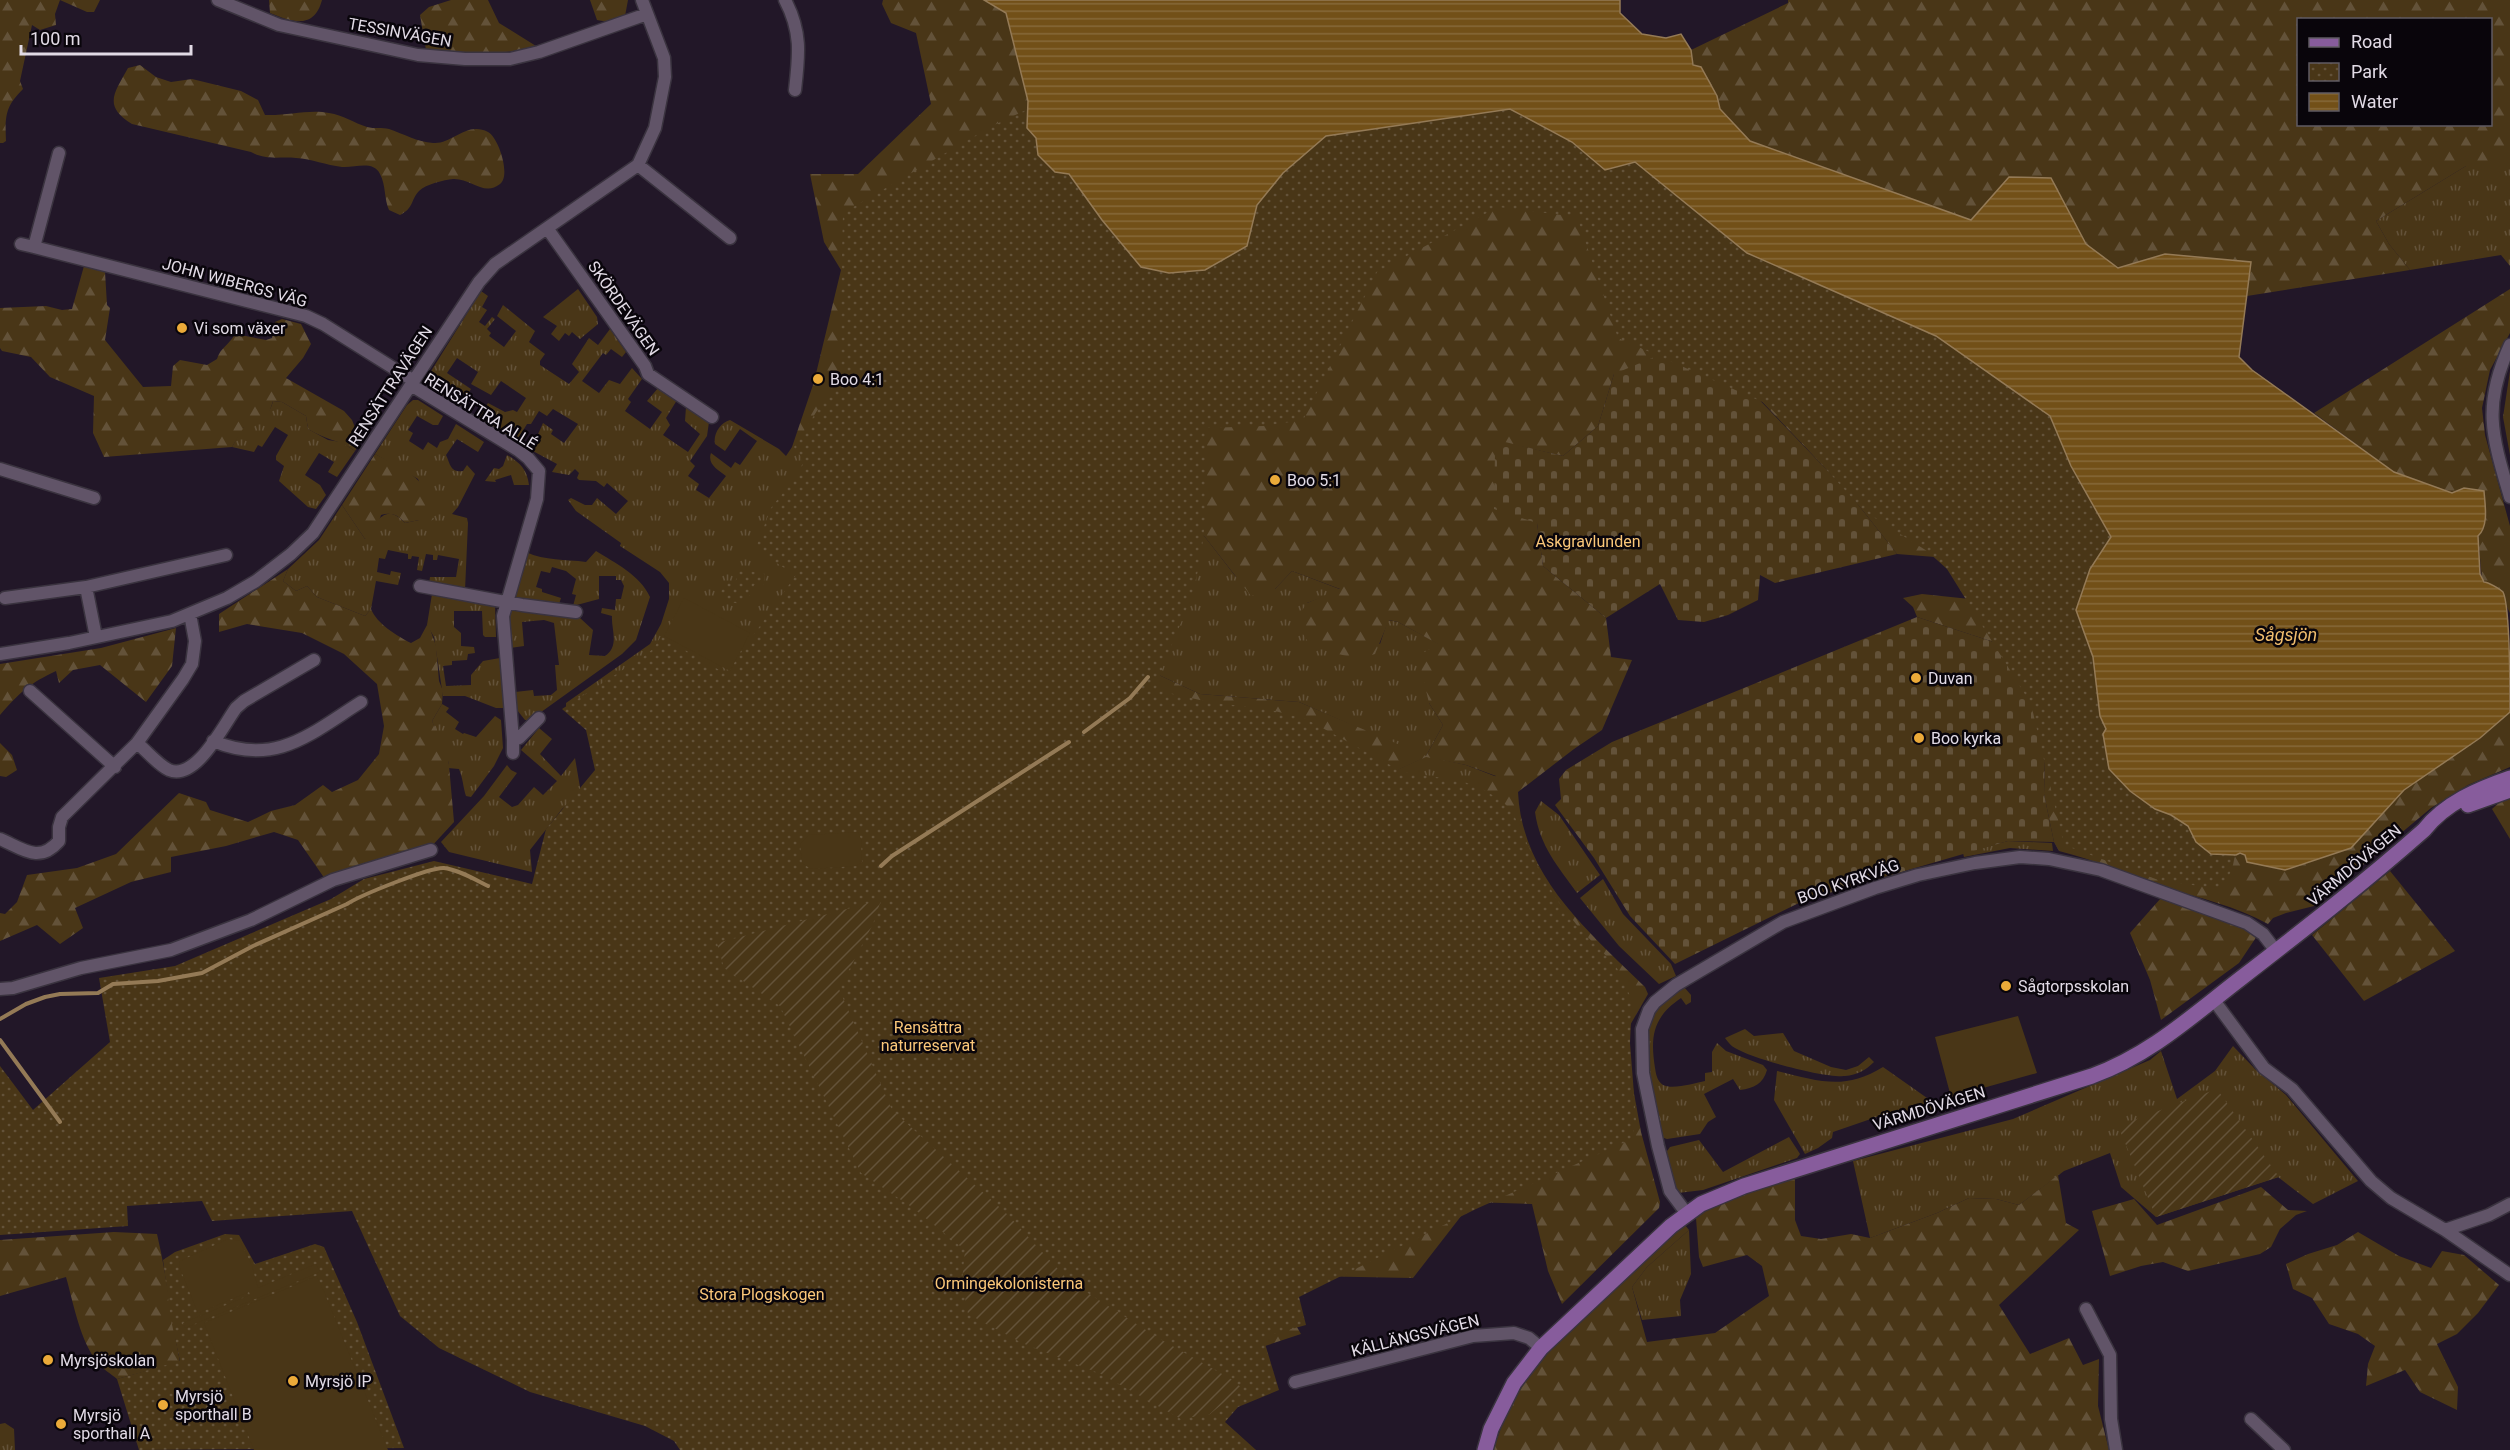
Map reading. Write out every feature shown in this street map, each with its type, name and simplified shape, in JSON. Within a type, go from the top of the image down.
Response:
[{"type":"main road","name":"VÄRMDÖVÄGEN","points":[[1485,1450],[1491,1429],[1514,1383],[1541,1347],[1626,1267],[1701,1204],[1744,1186],[2117,1067],[2149,1049],[2342,901],[2424,830],[2433,819],[2468,795],[2510,778]]},
{"type":"main road","name":"VÄRMDÖVÄGEN","points":[[2424,830],[2461,808],[2510,790]]},
{"type":"street","name":"TESSINVÄGEN","points":[[218,0],[279,25],[418,55],[465,59],[510,59],[539,52],[647,14]]},
{"type":"street","points":[[642,0],[664,58],[665,76],[655,128],[638,165],[730,238]]},
{"type":"street","points":[[785,0],[798,32],[799,52],[795,90]]},
{"type":"street","points":[[34,247],[59,153]]},
{"type":"street","name":"RENSÄTTRAVÄGEN","points":[[0,654],[96,638],[172,621],[227,598],[256,581],[303,544],[479,282],[495,264],[638,165]]},
{"type":"street","name":"SKÖRDEVÄGEN","points":[[547,228],[645,366],[648,374],[712,417]]},
{"type":"street","name":"JOHN WIBERGS VÄG","points":[[21,244],[303,316],[323,324],[412,383]]},
{"type":"street","points":[[2510,345],[2498,372],[2492,409],[2496,446],[2510,497]]},
{"type":"street","name":"RENSÄTTRA ALLÉ","points":[[412,383],[518,450],[539,471],[537,499],[503,616],[513,753]]},
{"type":"street","points":[[0,470],[94,498]]},
{"type":"street","points":[[5,598],[86,587],[226,555]]},
{"type":"street","points":[[420,586],[576,612]]},
{"type":"street","points":[[86,587],[96,638]]},
{"type":"street","points":[[0,839],[33,853],[48,852],[59,841],[62,817],[137,743],[192,664],[195,640],[190,614]]},
{"type":"street","points":[[137,743],[170,770],[189,769],[199,760],[236,708],[244,701],[314,660]]},
{"type":"street","points":[[30,691],[115,767]]},
{"type":"street","points":[[213,741],[229,748],[281,749],[296,743],[361,702]]},
{"type":"street","points":[[513,740],[519,738],[539,718]]},
{"type":"street","points":[[0,989],[13,988],[81,968],[171,950],[251,920],[333,880],[431,850]]},
{"type":"street","name":"BOO KYRKVÄG","points":[[1687,1214],[1670,1191],[1643,1073],[1642,1029],[1649,1010],[1655,1002],[1676,985],[1783,922],[1875,888],[1974,863],[2014,857],[2049,859],[2101,870],[2247,923],[2263,934],[2276,951]]},
{"type":"street","points":[[2213,999],[2265,1068],[2292,1089],[2371,1181],[2391,1198],[2445,1230],[2510,1275]]},
{"type":"street","points":[[2445,1230],[2489,1215],[2510,1204]]},
{"type":"street","points":[[2086,1309],[2110,1355],[2110,1419],[2116,1450]]},
{"type":"street","name":"KÄLLÄNGSVÄGEN","points":[[1295,1382],[1451,1340],[1481,1335],[1514,1333],[1529,1338],[1541,1347]]},
{"type":"street","points":[[2251,1419],[2284,1450]]},
{"type":"green space","points":[[0,0],[60,0],[55,14],[56,25],[40,30],[32,25],[20,81],[23,89],[7,112],[6,141],[3,143],[0,143]]},
{"type":"green space","points":[[60,0],[100,0],[94,12],[87,12]]},
{"type":"green space","points":[[269,0],[322,0],[314,16],[308,20],[294,21],[270,13]]},
{"type":"green space","points":[[451,0],[488,0],[499,23],[536,46],[495,53],[426,50],[420,15],[429,7]]},
{"type":"green space","points":[[590,0],[628,0],[625,16],[608,22],[597,20]]},
{"type":"green space","points":[[883,0],[984,0],[1006,13],[1028,101],[1028,113],[812,447],[792,447],[814,382],[841,270],[824,242],[810,174],[858,174],[931,104],[916,33],[891,23],[882,4]]},
{"type":"green space","name":"Rensättra naturreservat","points":[[1259,0],[1908,271],[2281,624],[2233,865],[2224,889],[2161,881],[2064,845],[2031,704],[1947,569],[1927,551],[1864,511],[1767,404],[1618,338],[1577,217],[1498,207],[1377,272],[1303,420],[1263,426],[1207,428],[1206,512],[1197,574],[1192,594],[1163,666],[1156,690],[1213,703],[1263,708],[1306,719],[1403,772],[1462,781],[1502,801],[1512,811],[1538,867],[1557,900],[1580,929],[1616,966],[1632,1000],[1630,1043],[1636,1120],[1632,1139],[1476,1209],[1299,1297],[1306,1325],[1263,1337],[1279,1390],[1238,1407],[1225,1422],[1256,1450],[680,1450],[674,1441],[645,1426],[530,1392],[439,1348],[400,1316],[352,1211],[212,1221],[202,1201],[127,1206],[128,1226],[0,1235],[0,1066],[33,1110],[110,1042],[99,978],[175,966],[331,899],[364,879],[434,861],[532,884],[546,829],[595,770],[586,730],[562,709],[643,657],[654,648],[661,636],[726,674],[796,575],[755,550],[771,508],[802,465],[802,458],[794,447],[839,376],[843,213],[990,127]]},
{"type":"green space","points":[[1788,0],[2510,0],[2510,166],[2466,166],[2376,221],[2389,244],[2410,270],[2247,296],[2250,262],[2118,268],[2086,244],[2050,178],[2009,178],[1971,220],[1750,141],[1720,109],[1717,96],[1701,67],[1693,65],[1691,50],[1788,3]]},
{"type":"green space","points":[[140,65],[156,77],[171,82],[192,79],[241,91],[258,100],[265,115],[329,113],[367,127],[389,129],[433,143],[447,141],[466,131],[480,129],[492,136],[500,149],[504,166],[503,180],[500,184],[488,189],[460,179],[426,186],[419,191],[410,207],[400,215],[389,210],[382,178],[373,167],[342,167],[302,159],[257,155],[132,124],[117,111],[114,98],[128,68]]},
{"type":"green space","points":[[1510,109],[2090,569],[1897,554],[1849,493],[1748,387],[1614,374],[1598,426],[1563,456],[1506,443],[1537,523],[1543,566],[1606,618],[1611,657],[1632,660],[1602,730],[1518,792],[1522,823],[1545,877],[1581,924],[1645,987],[1648,994],[1629,1027],[1630,1071],[1641,1132],[1660,1202],[1659,1208],[1562,1304],[1548,1271],[1532,1204],[1472,1202],[1413,1278],[1306,1276],[1287,1310],[1301,1334],[1262,1347],[872,1064],[1496,776],[1466,765],[1426,757],[852,1021],[1148,670],[1200,694],[1299,702],[1426,756],[1443,725],[1429,703],[1418,656],[1438,644],[1398,622],[1389,620],[1375,654],[1359,659],[1330,652],[1308,642],[1295,621],[1307,603],[1340,589],[1292,571],[1275,589],[1251,596],[1205,537],[1190,526],[1152,474]]},
{"type":"green space","points":[[2466,166],[2510,166],[2510,266],[2501,255],[2410,270],[2389,244],[2376,221]]},
{"type":"green space","points":[[84,266],[105,272],[107,305],[110,308],[105,340],[143,387],[171,386],[173,366],[180,360],[207,365],[217,359],[235,334],[266,340],[272,338],[275,322],[282,319],[301,324],[311,344],[303,358],[286,378],[344,411],[352,420],[361,442],[355,451],[320,435],[308,429],[306,416],[282,402],[273,401],[268,416],[257,421],[254,427],[244,427],[232,447],[104,457],[93,433],[94,396],[50,377],[31,357],[2,351],[0,348],[0,308],[46,306],[62,310],[72,309]]},
{"type":"green space","points":[[578,289],[597,317],[598,324],[580,339],[572,332],[569,336],[565,333],[559,341],[551,334],[557,326],[543,317]]},
{"type":"green space","points":[[2510,289],[2510,333],[2490,370],[2482,408],[2485,435],[2510,526],[2510,613],[2495,589],[2482,580],[2478,535],[2485,522],[2485,501],[2464,488],[2452,493],[2394,472],[2314,413]]},
{"type":"green space","points":[[481,291],[488,296],[482,307],[487,310],[479,322],[485,326],[492,317],[495,319],[487,329],[491,333],[489,336],[504,347],[516,331],[497,316],[503,305],[535,331],[529,342],[545,354],[540,365],[569,384],[579,372],[572,364],[589,338],[598,345],[610,329],[626,352],[622,357],[611,349],[606,355],[603,353],[582,381],[599,393],[609,380],[620,384],[632,368],[642,379],[628,399],[631,402],[625,411],[650,429],[662,412],[647,401],[659,387],[677,400],[666,418],[670,425],[663,435],[688,452],[700,434],[685,421],[686,407],[709,422],[707,436],[690,461],[695,466],[688,476],[699,484],[696,490],[709,498],[726,476],[712,464],[711,453],[731,468],[735,462],[740,465],[757,441],[740,429],[725,451],[715,444],[718,429],[730,420],[779,449],[786,456],[792,447],[812,447],[1190,526],[1205,537],[1236,577],[1275,589],[1292,571],[1342,590],[1307,603],[1380,644],[1388,620],[1398,622],[1439,644],[1429,703],[1443,725],[1426,756],[1466,765],[1497,777],[872,1064],[852,1021],[1425,757],[1299,702],[1200,694],[1148,670],[566,709],[566,703],[650,644],[661,624],[669,599],[669,583],[660,572],[620,546],[621,543],[576,511],[568,500],[571,498],[585,505],[592,505],[597,498],[616,514],[628,501],[607,483],[604,487],[596,481],[579,480],[577,478],[579,473],[575,469],[569,475],[552,472],[557,464],[531,450],[543,423],[553,430],[551,434],[564,443],[578,424],[553,409],[547,416],[539,411],[531,424],[527,424],[516,442],[478,418],[488,403],[505,412],[513,410],[517,412],[526,398],[501,381],[491,395],[471,384],[478,372],[457,358],[447,373],[471,389],[461,406],[430,387],[428,376]]},
{"type":"green space","name":"Askgravlunden","points":[[1664,353],[1747,387],[1849,493],[1897,554],[1775,583],[1760,575],[1758,600],[1728,615],[1704,622],[1678,620],[1660,584],[1606,618],[1543,566],[1537,523],[1494,509],[1495,453],[1505,442],[1563,456],[1598,426],[1614,374]]},
{"type":"green space","points":[[2510,371],[2510,455],[2503,417]]},
{"type":"green space","points":[[413,400],[418,400],[443,416],[438,425],[433,425],[417,416],[408,430],[413,433],[409,441],[423,450],[428,442],[437,448],[440,442],[448,439],[456,424],[484,442],[478,452],[457,439],[446,455],[453,469],[463,471],[467,465],[475,474],[452,514],[467,518],[468,523],[465,590],[429,584],[430,577],[456,577],[459,559],[438,555],[437,560],[433,560],[433,555],[426,554],[422,571],[417,570],[419,557],[412,556],[408,559],[408,554],[388,550],[385,559],[379,558],[377,572],[390,575],[391,571],[401,573],[398,585],[376,581],[371,609],[365,616],[317,597],[307,586],[296,591],[283,581],[288,569],[319,540],[342,505],[365,539],[377,521],[386,514],[392,514],[405,523],[419,520],[430,513],[418,479],[375,454],[407,405]]},
{"type":"green space","points":[[273,401],[282,402],[306,416],[308,429],[328,440],[341,442],[355,451],[337,477],[328,472],[334,462],[319,453],[305,475],[320,485],[326,495],[316,509],[308,507],[279,481],[284,466],[276,460],[276,456],[288,435],[275,427],[262,447],[258,445],[254,452],[232,447],[243,428],[265,415]]},
{"type":"green space","points":[[375,454],[401,467],[417,479],[423,486],[427,503],[432,505],[430,513],[434,519],[425,525],[419,520],[405,523],[394,515],[381,515],[375,533],[365,539],[342,505]]},
{"type":"green space","points":[[507,455],[522,467],[529,485],[514,485],[511,475],[495,480],[496,482],[485,481],[494,468],[499,469],[503,466]]},
{"type":"green space","points":[[596,551],[634,576],[650,597],[636,640],[622,654],[530,720],[525,720],[517,710],[515,692],[533,690],[534,696],[551,695],[557,690],[555,665],[559,665],[554,623],[544,620],[522,622],[524,646],[510,648],[508,617],[510,609],[580,618],[593,630],[589,655],[605,656],[610,652],[614,637],[612,616],[601,613],[602,608],[615,610],[616,599],[621,599],[624,586],[621,580],[616,580],[616,576],[599,576],[599,599],[573,606],[576,595],[572,594],[576,579],[566,571],[552,567],[550,573],[541,571],[536,587],[542,589],[542,592],[561,598],[559,604],[519,600],[514,594],[526,552],[548,558],[586,562]]},
{"type":"green space","points":[[288,569],[283,581],[296,591],[307,586],[317,597],[365,616],[371,609],[383,625],[411,643],[420,638],[427,625],[429,626],[436,646],[439,681],[443,691],[442,704],[432,721],[448,754],[454,822],[430,848],[325,879],[298,840],[274,832],[226,846],[171,857],[171,872],[131,882],[75,908],[83,928],[60,944],[37,925],[0,941],[0,913],[5,914],[17,902],[27,875],[77,868],[116,854],[179,793],[206,802],[210,810],[248,822],[271,811],[295,805],[323,785],[332,792],[358,780],[379,754],[384,726],[377,684],[344,654],[302,633],[247,624],[219,632],[219,614]]},
{"type":"green space","points":[[739,569],[765,574],[763,586],[754,585],[752,593],[741,604],[719,600],[721,591],[728,582],[735,583]]},
{"type":"green space","points":[[432,594],[495,605],[496,637],[483,635],[482,611],[454,611],[454,627],[461,633],[461,646],[474,647],[475,653],[468,654],[467,660],[452,661],[452,665],[443,666],[446,686],[471,685],[471,675],[483,661],[500,658],[505,708],[496,708],[465,696],[443,696],[434,637],[427,625]]},
{"type":"green space","points":[[1922,594],[2076,610],[2240,853],[2245,855],[2351,848],[2404,790],[2480,738],[2510,712],[2510,767],[2468,785],[2431,808],[2314,906],[2273,918],[2268,924],[2230,907],[2059,851],[2054,842],[2044,794],[2045,757],[2006,646],[1917,617],[1913,607],[1903,598]]},
{"type":"green space","points":[[684,598],[750,633],[730,671],[664,636]]},
{"type":"green space","points":[[1917,617],[2006,646],[2027,670],[2045,757],[2044,794],[2054,842],[2008,841],[1805,900],[1675,964],[1630,916],[1594,858],[1555,805],[1561,799],[1559,779],[1566,770],[1612,742]]},
{"type":"green space","points":[[176,628],[172,666],[146,702],[100,665],[73,670],[59,683],[56,671],[47,675],[25,689],[0,715],[0,664],[101,648]]},
{"type":"green space","points":[[442,704],[449,708],[446,712],[459,722],[455,729],[463,734],[476,737],[495,716],[501,720],[503,748],[494,766],[471,797],[466,796],[459,769],[448,768],[449,763],[432,721]]},
{"type":"green space","points":[[539,728],[552,739],[540,754],[561,776],[575,758],[581,793],[562,809],[530,850],[532,872],[449,852],[441,842],[484,796],[507,765],[517,773],[499,797],[512,807],[518,805],[534,787],[543,795],[557,781],[521,750]]},
{"type":"green space","points":[[0,743],[12,755],[17,770],[6,777],[0,776]]},
{"type":"green space","points":[[2510,798],[2510,839],[2492,809],[2501,801]]},
{"type":"green space","points":[[1541,801],[1559,815],[1600,875],[1577,893],[1551,856],[1541,836],[1535,812]]},
{"type":"green space","points":[[858,832],[861,839],[862,862],[856,866],[811,869],[802,863],[800,844],[809,835]]},
{"type":"green space","points":[[2008,841],[2052,843],[2053,851],[2010,848],[1964,857],[1963,853]]},
{"type":"green space","points":[[2390,871],[2455,951],[2364,1001],[2312,935]]},
{"type":"green space","points":[[1603,879],[1623,914],[1671,964],[1676,976],[1659,984],[1619,946],[1580,898]]},
{"type":"green space","points":[[2161,898],[2244,928],[2257,936],[2239,963],[2161,1020],[2150,980],[2130,933]]},
{"type":"green space","name":"Ormingekolonisterna","points":[[881,900],[873,924],[839,989],[892,1110],[1008,1215],[1069,1281],[1160,1339],[1231,1379],[1242,1388],[1210,1414],[1181,1419],[1101,1374],[1022,1343],[968,1314],[962,1281],[965,1250],[913,1208],[861,1173],[780,1006],[724,968],[717,943]]},
{"type":"green space","points":[[1684,987],[1691,995],[1691,1002],[1686,1005],[1681,998],[1664,1012],[1654,1037],[1656,1075],[1663,1085],[1684,1086],[1705,1081],[1705,1073],[1712,1072],[1712,1052],[1717,1043],[1726,1051],[1763,1065],[1767,1070],[1763,1079],[1754,1086],[1740,1090],[1733,1079],[1704,1094],[1716,1117],[1708,1122],[1700,1134],[1667,1139],[1661,1137],[1648,1075],[1646,1054],[1648,1034],[1654,1015],[1666,999]]},
{"type":"green space","points":[[2018,1016],[2037,1073],[1951,1097],[1935,1037]]},
{"type":"green space","points":[[1745,1029],[1754,1036],[1783,1033],[1794,1051],[1831,1067],[1846,1070],[1858,1066],[1869,1057],[1874,1062],[1861,1072],[1845,1076],[1821,1074],[1789,1067],[1744,1052],[1732,1046],[1725,1038]]},
{"type":"green space","points":[[2233,1046],[2255,1069],[2286,1095],[2358,1181],[2313,1204],[2278,1177],[2156,1217],[2121,1187],[2110,1153],[2064,1171],[2019,1205],[1996,1199],[1969,1198],[1937,1213],[1870,1238],[1853,1161],[2013,1119],[2150,1060],[2161,1051],[2177,1099],[2215,1071]]},
{"type":"green space","points":[[1883,1067],[1937,1105],[1929,1112],[1894,1111],[1833,1132],[1832,1138],[1805,1154],[1774,1100],[1777,1071],[1831,1082],[1856,1079]]},
{"type":"green space","points":[[2217,1089],[2279,1177],[2156,1217],[2118,1126]]},
{"type":"green space","points":[[1789,1137],[1800,1154],[1797,1158],[1703,1190],[1678,1193],[1675,1189],[1665,1154],[1670,1147],[1699,1140],[1723,1172]]},
{"type":"green space","points":[[2058,1175],[2066,1223],[2079,1230],[1999,1305],[2030,1354],[2069,1338],[2083,1365],[2099,1359],[2098,1406],[2109,1450],[1493,1450],[1508,1409],[1524,1379],[1558,1340],[1653,1248],[1685,1225],[1689,1230],[1647,1267],[1632,1287],[1647,1342],[1715,1333],[1769,1296],[1762,1266],[1747,1255],[1703,1267],[1699,1257],[1696,1218],[1718,1204],[1795,1178],[1795,1220],[1801,1236],[1821,1239],[1851,1234],[1870,1238],[1937,1213],[1969,1198],[1996,1199],[2019,1205]]},
{"type":"green space","points":[[2261,1187],[2288,1210],[2307,1211],[2296,1215],[2280,1229],[2271,1247],[2260,1254],[2188,1271],[2163,1262],[2110,1276],[2092,1211],[2134,1199],[2157,1225]]},
{"type":"green space","points":[[1689,1230],[1691,1274],[1680,1300],[1681,1316],[1642,1320],[1632,1287],[1647,1267]]},
{"type":"green space","points":[[114,1232],[157,1234],[180,1362],[117,1379],[98,1363],[87,1344],[78,1322],[66,1277],[0,1296],[0,1240]]},
{"type":"green space","points":[[2358,1232],[2399,1256],[2431,1268],[2442,1251],[2464,1255],[2499,1285],[2478,1313],[2457,1334],[2437,1344],[2458,1387],[2457,1410],[2420,1392],[2405,1370],[2366,1386],[2368,1364],[2375,1346],[2358,1334],[2329,1324],[2312,1298],[2293,1289],[2286,1264],[2337,1245]]},
{"type":"green space","points":[[225,1234],[239,1235],[255,1264],[315,1244],[324,1247],[357,1322],[404,1448],[139,1450],[117,1379],[180,1361],[171,1320],[163,1260],[175,1252]]},
{"type":"green space","points":[[228,1239],[240,1241],[252,1266],[258,1288],[316,1264],[320,1272],[185,1328],[183,1323],[250,1295],[249,1292],[198,1313],[179,1266],[180,1261]]},
{"type":"green space","name":"Myrsjö IP","points":[[317,1276],[388,1450],[254,1450],[204,1323]]},
{"type":"green space","points":[[5,1423],[14,1429],[15,1450],[0,1450],[0,1424]]},
{"type":"water","name":"Sågsjön","points":[[984,0],[1620,0],[1620,13],[1642,34],[1666,38],[1681,34],[1691,50],[1693,65],[1701,67],[1717,96],[1720,109],[1750,141],[1971,220],[2009,177],[2051,178],[2086,244],[2118,268],[2165,254],[2251,262],[2239,357],[2252,370],[2394,472],[2452,493],[2464,488],[2484,491],[2485,521],[2478,536],[2480,574],[2484,582],[2503,592],[2505,600],[2509,649],[2510,712],[2480,738],[2404,790],[2351,848],[2285,870],[2247,862],[2245,855],[2240,853],[2236,855],[2211,854],[2196,842],[2188,826],[2171,815],[2155,809],[2130,791],[2109,769],[2103,734],[2106,729],[2100,716],[2093,657],[2076,610],[2090,569],[2111,537],[2071,466],[2050,416],[1936,336],[1747,253],[1635,162],[1605,170],[1572,142],[1510,109],[1326,136],[1283,173],[1257,205],[1247,246],[1205,270],[1169,273],[1141,267],[1102,220],[1069,174],[1055,172],[1038,155],[1036,138],[1027,128],[1028,101],[1006,13]]},
{"type":"waterway","points":[[1084,732],[1130,698],[1148,677]]},
{"type":"waterway","points":[[881,866],[892,856],[1069,742]]},
{"type":"waterway","points":[[0,1019],[26,1004],[45,997],[60,994],[98,993],[113,984],[158,981],[202,973],[253,946],[366,894],[436,869],[450,869],[488,886]]},
{"type":"waterway","points":[[0,1040],[60,1122]]},
{"type":"place","name":"Vi som växer","points":[[182,328]]},
{"type":"place","name":"Boo 4:1","points":[[818,379]]},
{"type":"place","name":"Boo 5:1","points":[[1275,480]]},
{"type":"place","name":"Duvan","points":[[1916,678]]},
{"type":"place","name":"Boo kyrka","points":[[1919,738]]},
{"type":"place","name":"Sågtorpsskolan","points":[[2006,986]]},
{"type":"place","name":"Myrsjöskolan","points":[[48,1360]]},
{"type":"place","name":"Myrsjö IP","points":[[293,1381]]},
{"type":"place","name":"Myrsjö sporthall B","points":[[163,1405]]},
{"type":"place","name":"Myrsjö sporthall A","points":[[61,1424]]},
{"type":"park label","name":"Stora Plogskogen","points":[[762,1294]]}]
